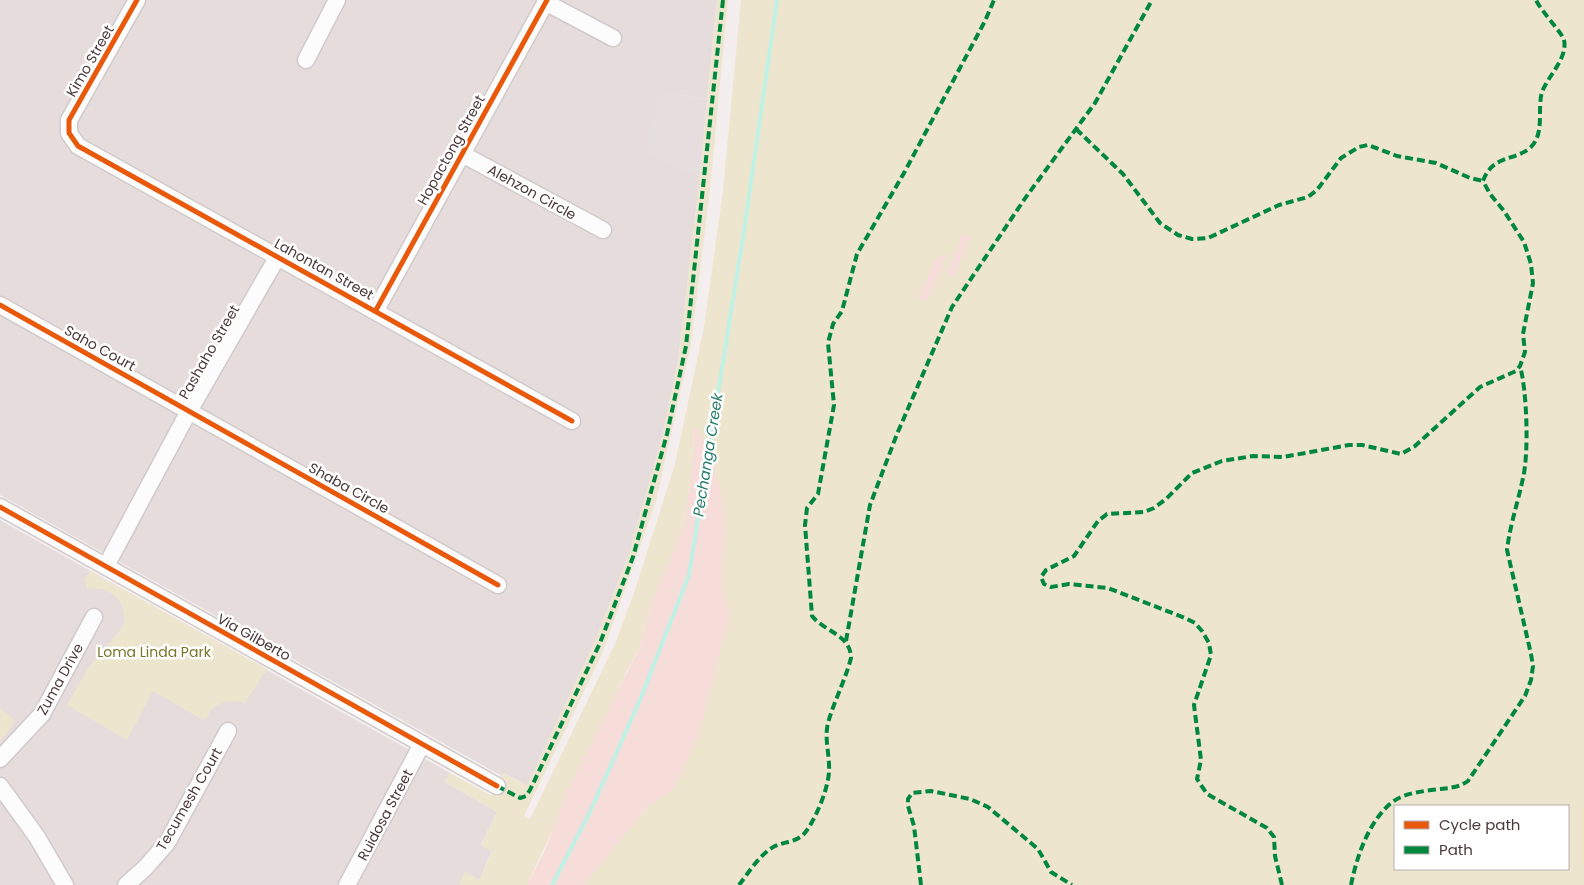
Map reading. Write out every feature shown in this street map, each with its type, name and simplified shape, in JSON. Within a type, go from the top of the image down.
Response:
[{"type":"street","name":"Kimo Street","points":[[69,133],[69,120],[137,0]]},
{"type":"street","points":[[306,60],[337,0]]},
{"type":"street","points":[[546,1],[613,38]]},
{"type":"street","name":"Hopactong Street","points":[[376,310],[546,1]]},
{"type":"street","name":"Lahontan Street","points":[[69,133],[78,146],[376,310],[572,421]]},
{"type":"street","name":"Alehzon Circle","points":[[462,154],[603,230]]},
{"type":"street","name":"Pashaho Street","points":[[106,566],[188,411],[278,256]]},
{"type":"street","name":"Saho Court","points":[[0,305],[188,411]]},
{"type":"street","name":"Shaba Circle","points":[[188,411],[498,585]]},
{"type":"street","name":"Via Gilberto","points":[[0,507],[497,786]]},
{"type":"street","name":"Zuma Drive","points":[[0,759],[42,714],[94,617]]},
{"type":"street","name":"Tecumesh Court","points":[[126,885],[145,868],[167,843],[228,731]]},
{"type":"street","name":"Ruidosa Street","points":[[348,885],[422,744]]},
{"type":"street","points":[[0,786],[37,836],[65,885]]},
{"type":"shaded area","points":[[0,0],[717,0],[707,100],[679,94],[644,151],[700,176],[678,361],[663,434],[629,554],[596,639],[527,786],[504,773],[502,776],[0,495]]},
{"type":"shaded area","points":[[659,90],[707,100],[700,176],[644,152]]},
{"type":"shaded area","points":[[0,520],[450,773],[445,782],[497,812],[481,844],[492,851],[479,880],[466,873],[459,885],[0,885]]},
{"type":"green space","points":[[717,0],[728,0],[710,189],[691,344],[656,501],[603,652],[524,816],[530,819],[615,644],[634,593],[675,464],[704,327],[723,191],[741,0],[1584,0],[1584,885],[584,885],[648,806],[674,788],[712,683],[730,614],[724,600],[720,571],[725,530],[694,425],[693,457],[684,526],[652,602],[640,647],[527,885],[459,885],[465,872],[479,880],[492,852],[481,845],[497,812],[445,782],[450,773],[492,796],[503,773],[527,786],[596,639],[629,554],[663,434],[678,361],[700,176]]},
{"type":"green space","name":"Loma Linda Park","points":[[90,571],[267,669],[245,703],[232,701],[221,703],[211,710],[205,721],[153,691],[127,740],[67,705],[89,667],[122,628],[124,620],[124,612],[117,598],[104,590],[96,588],[87,589],[85,580]]},
{"type":"green space","points":[[0,708],[15,721],[1,740],[0,740]]},
{"type":"sand","points":[[963,234],[970,238],[956,272],[953,276],[947,275],[947,271]]},
{"type":"sand","points":[[943,254],[945,259],[930,296],[927,300],[921,299],[920,295],[935,260]]},
{"type":"sand","points":[[694,424],[707,449],[717,475],[723,502],[725,542],[722,582],[730,614],[698,737],[674,788],[648,806],[584,885],[527,885],[546,848],[566,793],[640,647],[652,602],[684,526],[693,457]]},
{"type":"waterway","name":"Pechanga Creek","points":[[552,885],[589,814],[640,700],[689,575],[744,231],[777,0]]},
{"type":"marked path","points":[[497,786],[520,798],[526,796],[530,790],[600,643],[633,557],[667,434],[686,346],[723,0]]},
{"type":"marked path","points":[[739,885],[755,864],[770,849],[803,835],[816,814],[829,772],[828,723],[851,658],[847,644],[812,616],[805,525],[807,508],[818,494],[834,405],[828,343],[833,324],[842,311],[857,254],[904,173],[985,21],[994,0]]},
{"type":"marked path","points":[[846,641],[870,505],[897,434],[952,307],[1026,197],[1095,103],[1152,0]]},
{"type":"marked path","points":[[1282,885],[1275,856],[1274,837],[1267,828],[1207,794],[1197,779],[1201,760],[1194,705],[1211,655],[1209,643],[1202,631],[1195,623],[1185,618],[1108,588],[1069,584],[1051,587],[1044,584],[1041,577],[1046,570],[1074,556],[1098,521],[1107,514],[1144,512],[1154,508],[1166,499],[1192,473],[1222,461],[1253,456],[1283,457],[1349,445],[1362,445],[1401,454],[1415,446],[1480,387],[1516,371],[1525,352],[1523,334],[1533,283],[1531,264],[1524,242],[1483,181],[1492,166],[1524,152],[1535,141],[1538,135],[1542,92],[1563,53],[1563,37],[1536,0]]},
{"type":"marked path","points":[[1076,129],[1123,174],[1160,223],[1178,235],[1192,239],[1208,238],[1279,205],[1308,197],[1317,190],[1341,158],[1359,147],[1368,145],[1397,156],[1436,163],[1470,178],[1483,181]]},
{"type":"marked path","points":[[1351,885],[1365,841],[1383,811],[1395,800],[1405,795],[1455,787],[1468,781],[1525,696],[1531,680],[1533,666],[1531,654],[1507,550],[1523,478],[1526,453],[1526,406],[1520,366]]},
{"type":"marked path","points":[[921,885],[914,826],[908,806],[908,799],[912,793],[931,791],[970,799],[988,807],[1038,849],[1051,872],[1072,885]]},
{"type":"cycle path","points":[[137,0],[69,120],[69,133],[78,146],[572,421]]},
{"type":"cycle path","points":[[376,310],[547,0]]},
{"type":"cycle path","points":[[0,305],[498,585]]},
{"type":"cycle path","points":[[0,507],[497,786]]}]
